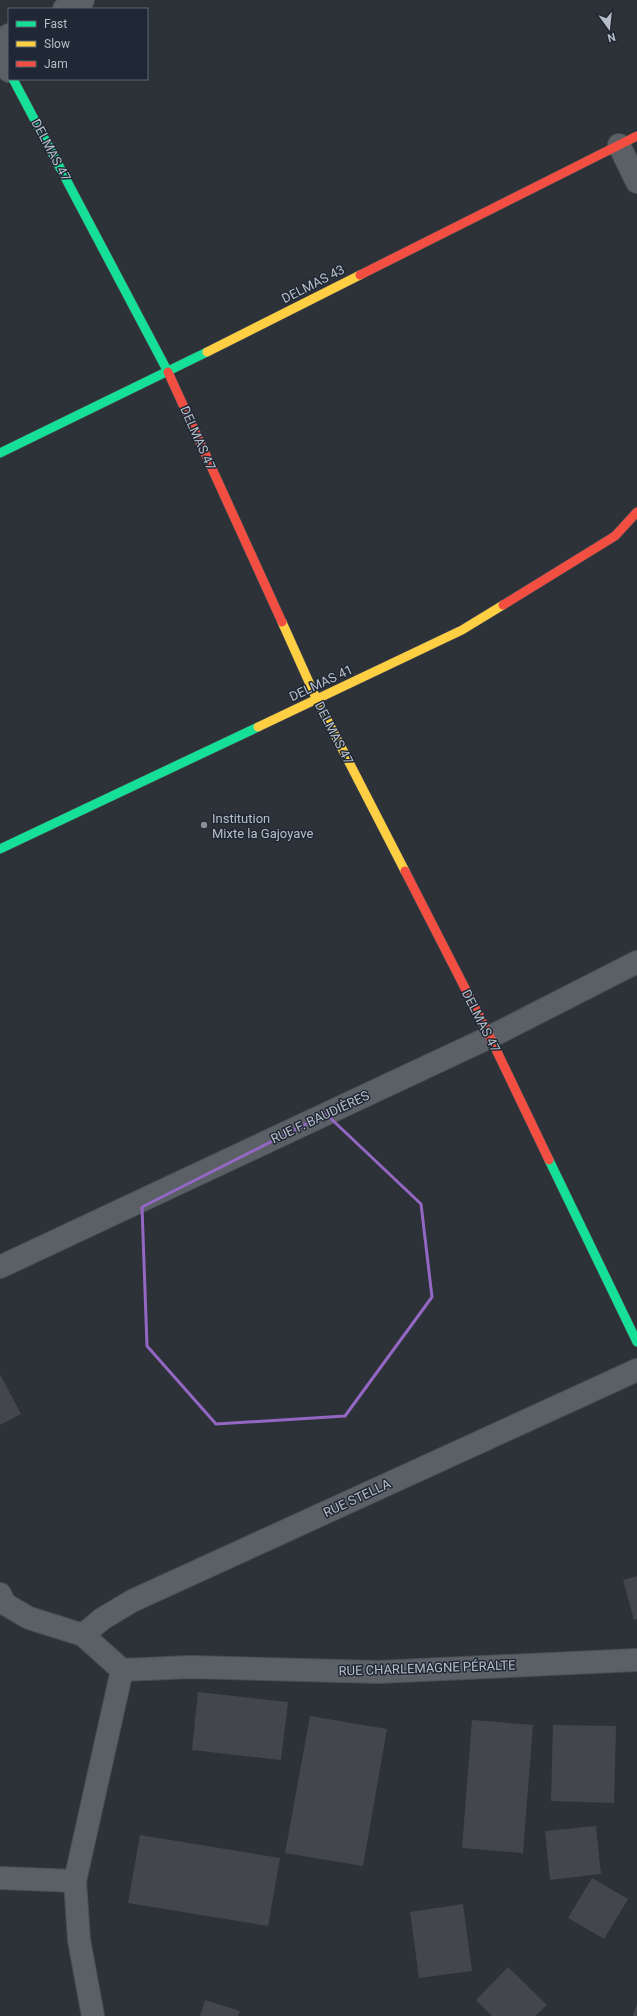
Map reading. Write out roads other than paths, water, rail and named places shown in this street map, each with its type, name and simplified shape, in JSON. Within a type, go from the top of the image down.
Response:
[{"type":"street","points":[[66,8],[83,0]]},
{"type":"street","points":[[0,54],[8,69]]},
{"type":"street","name":"DELMAS 47","points":[[14,80],[168,372],[317,700],[490,1037],[637,1342]]},
{"type":"street","points":[[628,140],[637,182]]},
{"type":"street","name":"DELMAS 43","points":[[0,453],[168,372],[628,140]]},
{"type":"street","name":"DELMAS 41","points":[[0,849],[462,630],[615,536],[637,512]]},
{"type":"street","name":"RUE F. BAUDIÈRES","points":[[0,1267],[490,1037],[637,962]]},
{"type":"street","name":"RUE STELLA","points":[[83,1635],[102,1619],[132,1601],[637,1370]]},
{"type":"street","points":[[0,1594],[5,1604],[28,1618],[83,1635],[122,1670],[75,1881],[79,1940],[93,2016]]},
{"type":"street","name":"RUE CHARLEMAGNE PÉRALTE","points":[[122,1670],[191,1667],[378,1672],[637,1660]]},
{"type":"street","points":[[0,1878],[75,1881]]},
{"type":"place","name":"Institution Mixte la Gajoyave","points":[[204,825]]}]
